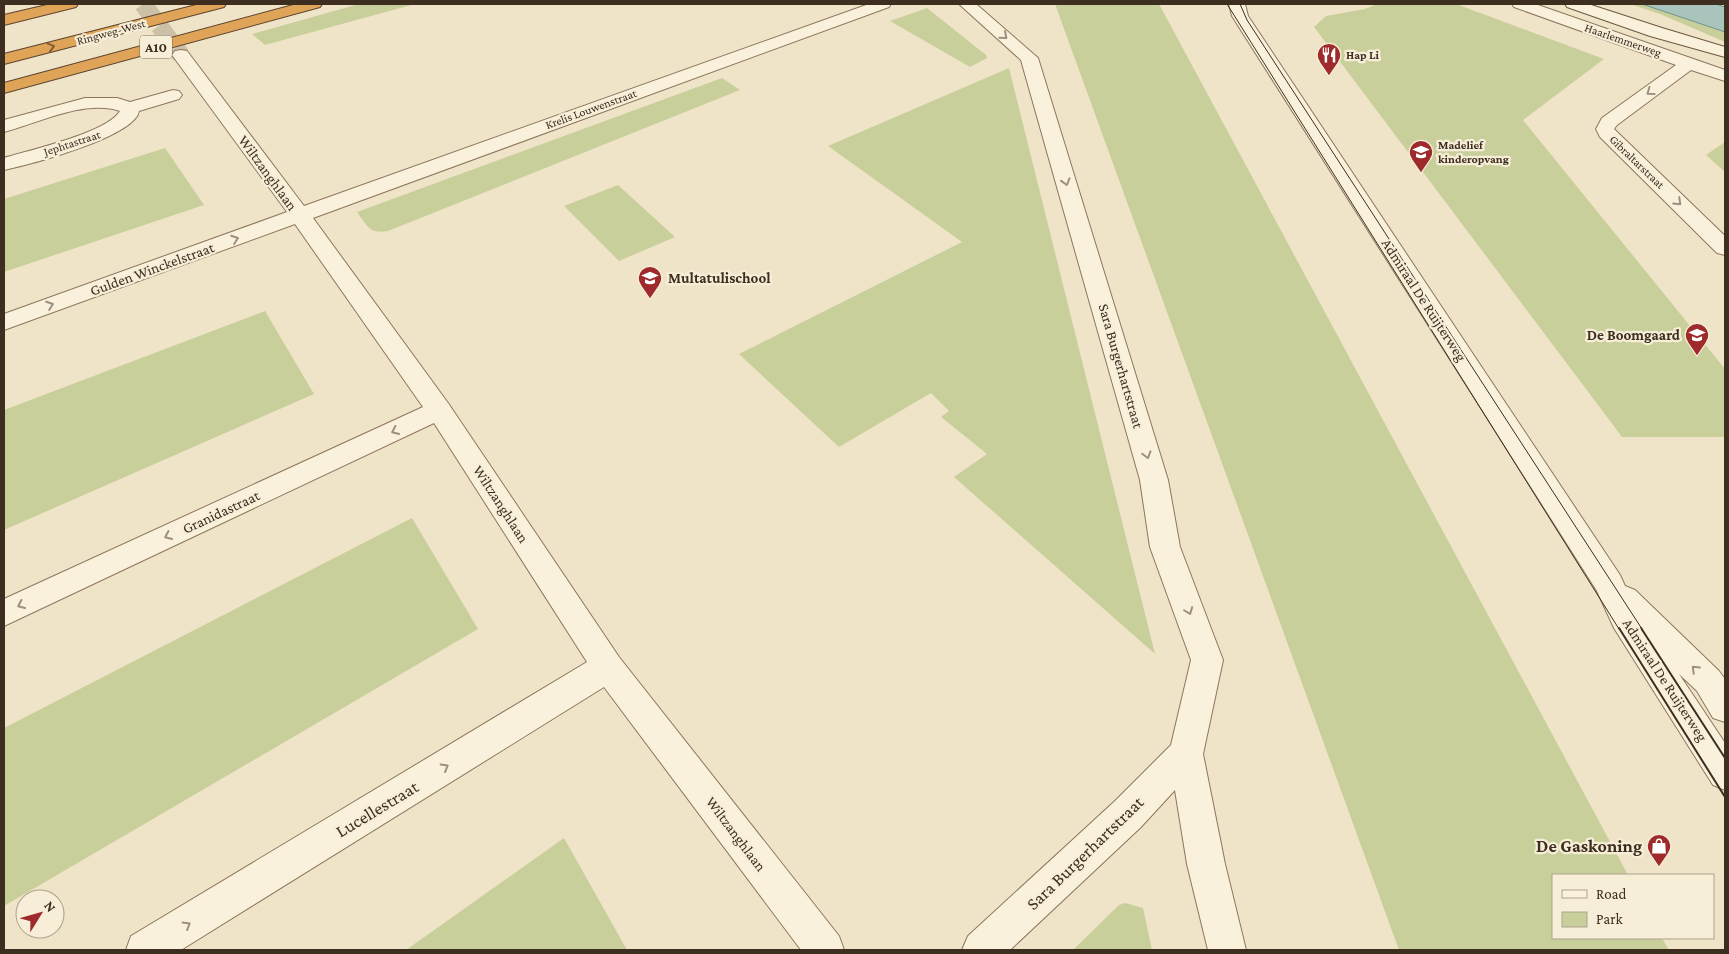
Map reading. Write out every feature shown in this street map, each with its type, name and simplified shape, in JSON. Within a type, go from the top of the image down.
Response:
[{"type":"highway","points":[[4,20],[70,4]]},
{"type":"highway","name":"Ringweg-West","points":[[4,60],[218,4]]},
{"type":"highway","name":"A10","points":[[244,15],[276,4]]},
{"type":"highway","name":"A10","points":[[4,79],[244,15],[293,4]]},
{"type":"highway","name":"A10","points":[[4,88],[314,4]]},
{"type":"street","name":"Krelis Louwenstraat","points":[[299,216],[883,4]]},
{"type":"street","name":"Sara Burgerhartstraat","points":[[967,4],[1029,58],[1154,480],[1165,547],[1207,660],[1186,754],[1206,864],[1227,950]]},
{"type":"street","name":"Haarlemmerweg","points":[[1520,4],[1725,76]]},
{"type":"street","name":"Haarlemmerweg","points":[[1573,4],[1656,32],[1725,50]]},
{"type":"street","name":"Haarlemmerweg","points":[[1606,4],[1725,50]]},
{"type":"street","name":"Admiraal De Ruijterweg","points":[[1243,8],[1609,584],[1624,619],[1725,773]]},
{"type":"street","name":"Wiltzanghlaan","points":[[181,55],[299,216],[328,252],[439,410],[608,667],[825,950]]},
{"type":"street","name":"Gibraltarstraat","points":[[1689,63],[1609,122],[1605,129],[1725,248]]},
{"type":"street","points":[[4,126],[80,105],[106,101],[122,104],[130,108],[173,95]]},
{"type":"street","name":"Jephtastraat","points":[[4,164],[102,134],[129,115],[130,108]]},
{"type":"street","name":"Gulden Winckelstraat","points":[[4,322],[299,216]]},
{"type":"street","name":"Granidastraat","points":[[4,613],[439,410]]},
{"type":"street","name":"Admiraal De Ruijterweg","points":[[1609,584],[1708,681],[1725,707]]},
{"type":"street","name":"Lucellestraat","points":[[145,950],[608,667]]},
{"type":"street","name":"Sara Burgerhartstraat","points":[[982,950],[1128,814],[1186,754]]},
{"type":"green space","points":[[359,4],[415,4],[265,45],[252,34]]},
{"type":"green space","points":[[1055,4],[1159,4],[1627,874],[1552,874],[1552,939],[1663,939],[1669,950],[1399,950]]},
{"type":"green space","points":[[1377,4],[1456,4],[1604,59],[1523,120],[1725,369],[1725,437],[1622,437],[1314,27],[1326,16],[1365,9]]},
{"type":"green space","points":[[1630,4],[1642,4],[1725,32],[1725,42],[1660,14]]},
{"type":"green space","points":[[927,8],[986,55],[987,58],[970,67],[890,21]]},
{"type":"green space","points":[[1009,68],[1155,654],[954,477],[987,454],[941,417],[949,411],[931,393],[839,447],[739,354],[962,242],[828,146]]},
{"type":"green space","points":[[722,78],[740,90],[388,231],[382,232],[369,228],[357,212]]},
{"type":"green space","points":[[1725,142],[1725,172],[1706,155]]},
{"type":"green space","points":[[165,148],[204,205],[4,272],[4,199]]},
{"type":"green space","points":[[618,185],[675,237],[619,261],[564,206]]},
{"type":"green space","points":[[265,311],[314,394],[4,530],[4,410]]},
{"type":"green space","points":[[412,518],[478,629],[33,889],[15,889],[15,900],[4,906],[4,728]]},
{"type":"green space","points":[[564,838],[627,950],[406,950]]},
{"type":"green space","points":[[1125,903],[1143,908],[1152,950],[1073,950],[1119,905]]},
{"type":"water","points":[[1642,4],[1716,4],[1725,7],[1725,32]]},
{"type":"tunnel","points":[[143,4],[181,55]]},
{"type":"tram line","points":[[1227,4],[1619,629]]},
{"type":"tram line","points":[[1240,4],[1247,20],[1642,629]]},
{"type":"tram line","points":[[1619,628],[1725,797]]},
{"type":"tram line","points":[[1641,628],[1725,758]]},
{"type":"place","name":"Hap Li","points":[[1329,76]]},
{"type":"place","name":"Madelief kinderopvang","points":[[1421,173]]},
{"type":"place","name":"Multatulischool","points":[[650,299]]},
{"type":"place","name":"De Boomgaard","points":[[1697,356]]},
{"type":"place","name":"De Gaskoning","points":[[1659,867]]}]
